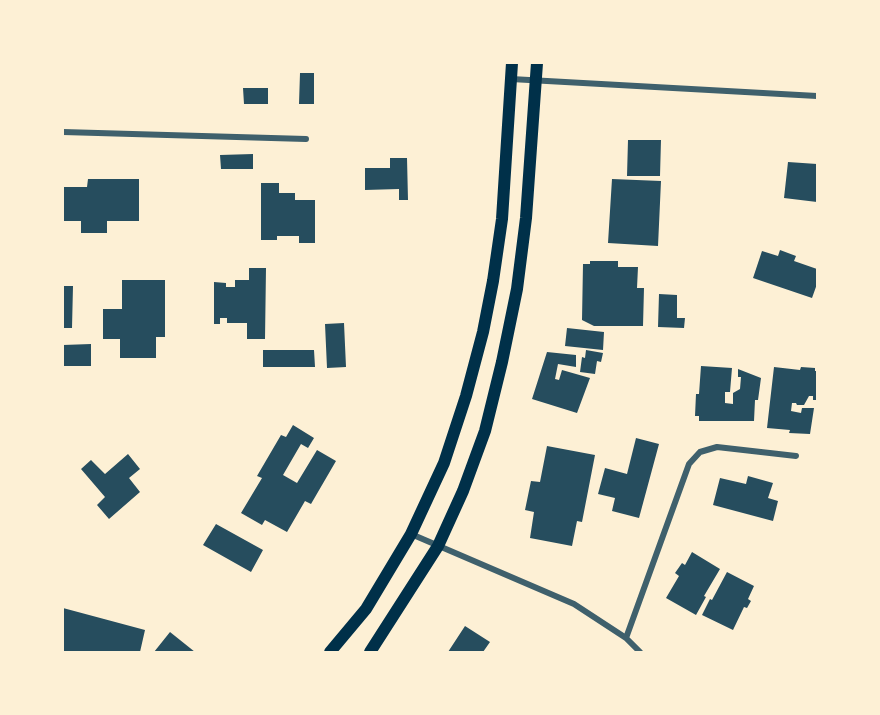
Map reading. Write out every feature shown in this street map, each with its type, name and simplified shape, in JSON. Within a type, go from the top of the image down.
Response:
[{"type":"main road","points":[[330,652],[366,609],[411,534],[444,463],[466,396],[483,332],[502,219],[512,63]]},
{"type":"main road","points":[[370,652],[438,546],[463,491],[485,431],[502,362],[526,218],[537,63]]},
{"type":"street","points":[[512,79],[817,96]]},
{"type":"street","points":[[63,132],[306,139]]},
{"type":"street","points":[[626,638],[689,464],[700,452],[717,447],[796,456]]},
{"type":"street","points":[[411,534],[574,604],[626,638],[640,652]]},
{"type":"building","points":[[300,73],[314,73],[314,104],[299,104]]},
{"type":"building","points":[[243,88],[268,88],[268,104],[244,104]]},
{"type":"building","points":[[628,140],[661,140],[660,176],[627,176]]},
{"type":"building","points":[[253,154],[253,169],[221,169],[220,155]]},
{"type":"building","points":[[390,158],[407,158],[408,200],[399,200],[399,189],[365,190],[365,168],[390,168]]},
{"type":"building","points":[[788,162],[817,164],[817,202],[784,198]]},
{"type":"building","points":[[88,179],[139,179],[139,221],[107,221],[107,233],[81,233],[81,221],[63,221],[63,187],[87,187]]},
{"type":"building","points":[[612,179],[661,181],[658,246],[608,243]]},
{"type":"building","points":[[261,183],[279,183],[279,193],[295,193],[295,200],[315,200],[315,243],[299,243],[299,236],[277,236],[277,240],[261,240]]},
{"type":"building","points":[[780,250],[796,256],[794,261],[817,269],[817,284],[812,298],[753,278],[762,251],[778,256]]},
{"type":"building","points":[[590,261],[618,261],[618,267],[638,267],[637,288],[644,288],[643,326],[594,326],[582,320],[583,264],[590,264]]},
{"type":"building","points":[[249,268],[266,268],[265,339],[247,339],[247,323],[227,323],[227,318],[220,318],[220,324],[214,324],[214,282],[226,283],[226,287],[235,287],[235,280],[249,280]]},
{"type":"building","points":[[122,280],[165,280],[165,337],[156,337],[156,358],[120,358],[120,339],[103,339],[103,309],[122,309]]},
{"type":"building","points":[[63,286],[73,286],[72,328],[63,328]]},
{"type":"building","points":[[659,294],[677,295],[677,318],[685,318],[684,328],[658,327]]},
{"type":"building","points":[[344,323],[346,367],[327,368],[325,324]]},
{"type":"building","points":[[567,328],[604,332],[603,350],[565,346]]},
{"type":"building","points":[[91,344],[91,366],[63,366],[63,345]]},
{"type":"building","points":[[263,350],[314,350],[315,367],[263,367]]},
{"type":"building","points":[[586,350],[603,353],[601,362],[597,361],[595,374],[580,372],[582,357],[585,358]]},
{"type":"building","points":[[547,352],[576,355],[576,367],[558,364],[555,379],[559,380],[562,370],[590,378],[577,413],[532,399]]},
{"type":"building","points":[[701,366],[732,368],[730,392],[725,392],[725,403],[733,404],[733,393],[740,389],[741,377],[738,377],[738,369],[761,378],[758,400],[755,400],[754,421],[699,421],[699,416],[695,416]]},
{"type":"building","points":[[774,367],[800,370],[801,367],[815,368],[817,371],[817,400],[809,396],[804,405],[792,403],[791,411],[801,413],[802,408],[814,408],[810,434],[789,433],[790,430],[767,428]]},
{"type":"building","points":[[293,425],[314,438],[308,448],[301,444],[283,475],[297,483],[317,450],[336,461],[311,504],[305,501],[287,532],[265,520],[262,525],[241,513],[262,478],[257,476],[281,435],[286,437]]},
{"type":"building","points":[[636,438],[659,444],[639,518],[612,511],[615,498],[598,494],[605,468],[627,474]]},
{"type":"building","points":[[547,446],[595,455],[582,522],[577,521],[572,546],[530,538],[534,512],[525,510],[531,481],[540,482]]},
{"type":"building","points":[[128,454],[140,469],[129,478],[140,492],[109,519],[97,505],[105,497],[81,469],[91,460],[105,474]]},
{"type":"building","points":[[748,476],[773,483],[768,498],[778,501],[773,521],[713,505],[720,478],[746,484]]},
{"type":"building","points":[[216,524],[263,550],[251,572],[203,545]]},
{"type":"building","points":[[692,552],[720,569],[696,615],[666,598],[679,576],[675,573],[682,563],[685,565]]},
{"type":"building","points":[[727,572],[754,586],[748,599],[751,601],[747,608],[744,607],[733,630],[702,615]]},
{"type":"building","points":[[63,608],[145,630],[140,652],[63,652]]},
{"type":"building","points":[[465,626],[490,642],[483,652],[448,652]]},
{"type":"building","points":[[170,632],[195,652],[154,652]]}]
